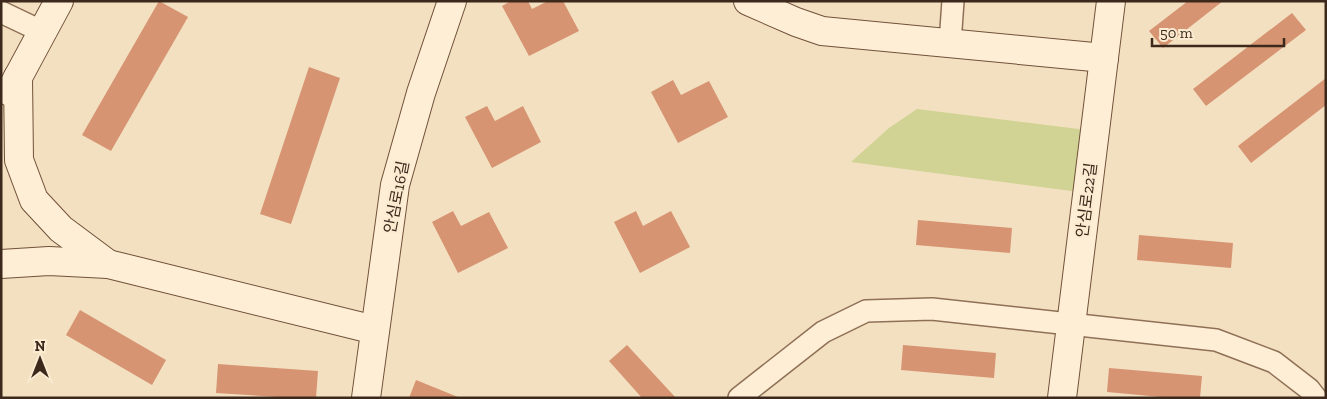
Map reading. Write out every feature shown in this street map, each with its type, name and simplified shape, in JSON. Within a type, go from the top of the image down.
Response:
[{"type":"street","points":[[1,108],[58,1]]},
{"type":"street","name":"안심로16길","points":[[366,398],[395,185],[421,93],[452,1]]},
{"type":"street","points":[[748,1],[822,31],[1104,58]]},
{"type":"street","points":[[950,43],[953,1]]},
{"type":"street","name":"안심로22길","points":[[1062,398],[1110,1]]},
{"type":"street","points":[[1,12],[43,32]]},
{"type":"street","points":[[18,77],[18,160],[34,200],[62,229],[108,264]]},
{"type":"street","points":[[1,264],[49,261],[108,264],[375,330]]},
{"type":"street","points":[[740,398],[823,332],[866,311],[932,309],[1216,340],[1274,362],[1309,389],[1316,398]]},
{"type":"green space","points":[[917,109],[1095,131],[1087,193],[851,162],[889,128]]},
{"type":"building","points":[[159,1],[188,17],[111,151],[82,135]]},
{"type":"building","points":[[511,1],[528,1],[532,9],[548,1],[563,1],[579,31],[529,56],[502,6]]},
{"type":"building","points":[[1188,1],[1223,1],[1163,48],[1149,31]]},
{"type":"building","points":[[1292,13],[1306,30],[1206,106],[1193,89]]},
{"type":"building","points":[[309,67],[340,78],[291,224],[260,214]]},
{"type":"building","points":[[1326,78],[1326,105],[1251,163],[1238,146]]},
{"type":"building","points":[[673,80],[681,95],[709,81],[728,117],[678,143],[651,92]]},
{"type":"building","points":[[487,106],[495,121],[523,106],[541,142],[492,168],[465,117]]},
{"type":"building","points":[[453,211],[461,226],[489,212],[508,248],[458,273],[432,222]]},
{"type":"building","points":[[636,211],[643,226],[671,211],[690,247],[640,273],[614,222]]},
{"type":"building","points":[[918,220],[1012,228],[1010,253],[916,245]]},
{"type":"building","points":[[1139,235],[1233,243],[1231,268],[1137,260]]},
{"type":"building","points":[[80,310],[166,360],[152,385],[66,335]]},
{"type":"building","points":[[627,345],[676,398],[642,398],[609,361]]},
{"type":"building","points":[[903,345],[996,353],[994,378],[901,370]]},
{"type":"building","points":[[218,364],[318,371],[316,398],[216,393]]},
{"type":"building","points":[[1109,368],[1202,376],[1200,398],[1172,398],[1107,392]]},
{"type":"building","points":[[416,380],[458,397],[458,398],[409,398]]}]
